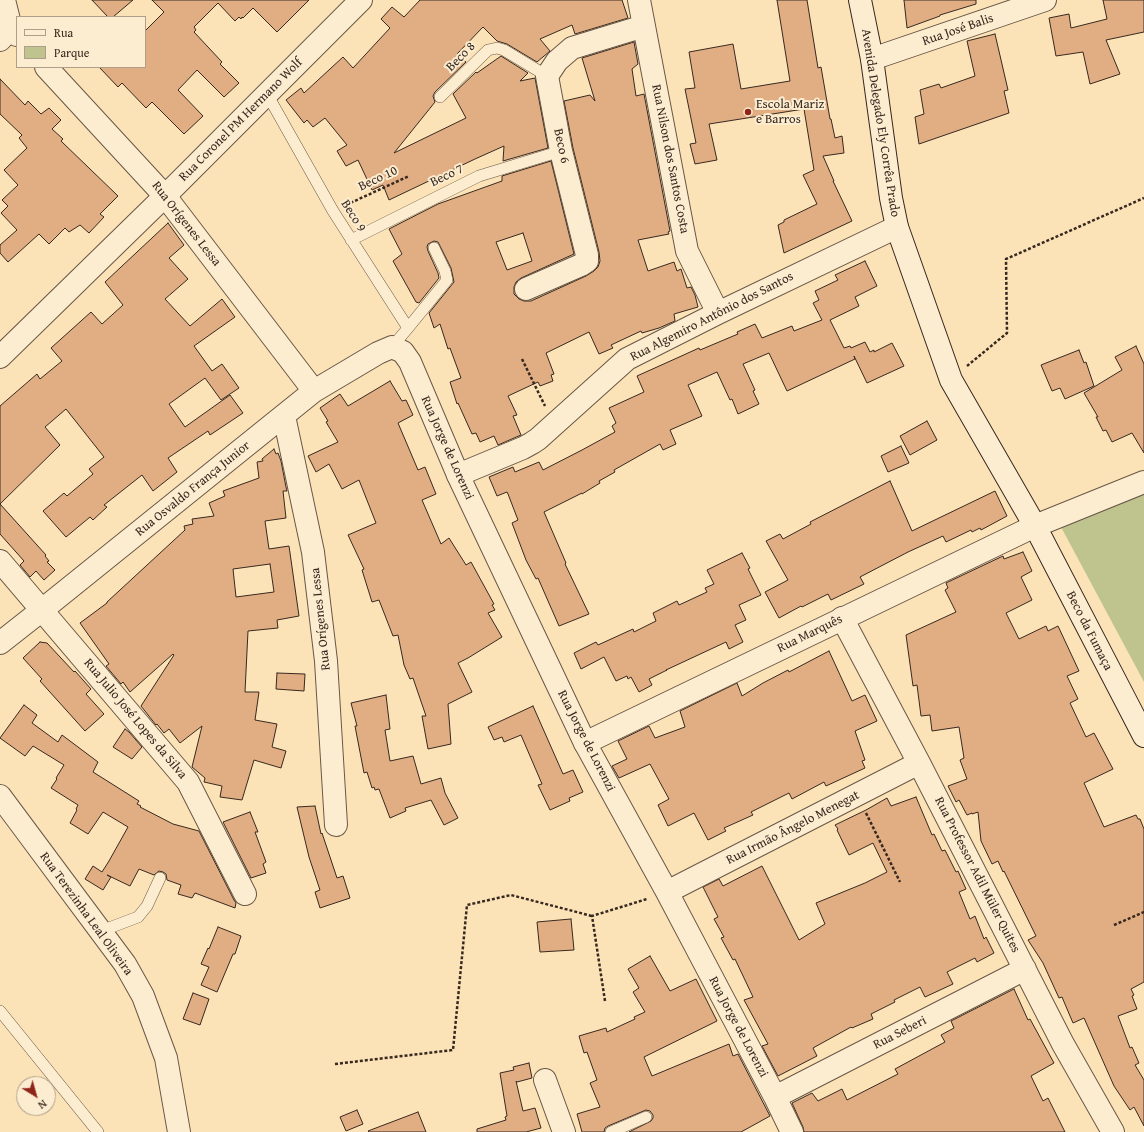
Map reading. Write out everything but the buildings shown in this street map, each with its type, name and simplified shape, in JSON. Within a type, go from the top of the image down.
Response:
[{"type":"street","points":[[4,0],[9,35]]},
{"type":"street","name":"Rua Coronel PM Hermano Wolf","points":[[0,357],[165,196],[361,0]]},
{"type":"street","name":"Rua Nilson dos Santos Costa","points":[[639,0],[688,251],[718,313]]},
{"type":"street","name":"Avenida Delegado Ely Corrêa Prado","points":[[860,0],[872,59],[891,198],[897,226],[951,380],[1035,526]]},
{"type":"street","name":"Rua José Balis","points":[[872,59],[1045,0]]},
{"type":"street","points":[[547,76],[557,61],[572,48],[644,26]]},
{"type":"street","name":"Rua Orígenes Lessa","points":[[47,68],[165,196],[314,391]]},
{"type":"street","name":"Beco 6","points":[[526,289],[582,265],[587,261],[587,255],[561,151],[547,76]]},
{"type":"street","name":"Rua Algemiro Antônio dos Santos","points":[[458,475],[528,445],[538,439],[627,359],[897,226]]},
{"type":"street","name":"Rua Osvaldo França Junior","points":[[0,643],[314,391],[378,353],[392,347]]},
{"type":"street","name":"Rua Jorge de Lorenzi","points":[[392,347],[403,352],[410,362],[458,475],[585,743],[667,892],[792,1132]]},
{"type":"street","name":"Rua Orígenes Lessa","points":[[284,416],[314,552],[326,661],[336,825]]},
{"type":"street","name":"Rua Marquês","points":[[585,743],[1035,526],[1144,482]]},
{"type":"street","name":"Beco da Fumaça","points":[[1035,526],[1144,736]]},
{"type":"street","name":"Rua Julio José Lopes da Silva","points":[[0,561],[188,782],[245,894]]},
{"type":"street","name":"Rua Professor Adil Müler Quites","points":[[842,618],[919,763],[1063,1044],[1113,1132]]},
{"type":"street","name":"Rua Irmão Ângelo Menegat","points":[[667,892],[919,763]]},
{"type":"street","name":"Rua Terezinha Leal Oliveira","points":[[0,796],[126,964],[143,996],[166,1058],[179,1132]]},
{"type":"street","name":"Rua Seberi","points":[[775,1097],[1025,969]]},
{"type":"street","points":[[545,1080],[564,1132]]},
{"type":"lane","name":"Beco 8","points":[[440,97],[488,50],[497,48],[504,50],[547,76]]},
{"type":"lane","name":"Beco 9","points":[[267,94],[333,211],[408,328]]},
{"type":"lane","name":"Beco 7","points":[[351,240],[479,176],[561,151]]},
{"type":"lane","points":[[392,347],[447,280],[434,248]]},
{"type":"lane","points":[[101,931],[138,917],[147,906],[160,878]]},
{"type":"lane","points":[[0,1011],[98,1132]]},
{"type":"lane","points":[[611,1132],[646,1117]]},
{"type":"path","name":"Beco 10","points":[[333,211],[410,176]]},
{"type":"path","points":[[951,380],[1007,333],[1006,260],[1144,198]]},
{"type":"path","points":[[522,359],[553,424]]},
{"type":"path","points":[[857,795],[900,882]]},
{"type":"path","points":[[335,1064],[453,1050],[467,905],[511,895],[592,916],[667,892]]},
{"type":"path","points":[[1114,924],[1144,912]]},
{"type":"path","points":[[592,916],[605,1001]]},
{"type":"green space","points":[[1144,493],[1144,682],[1061,527]]},
{"type":"place","name":"Escola Mariz e Barros","points":[[748,112]]}]
